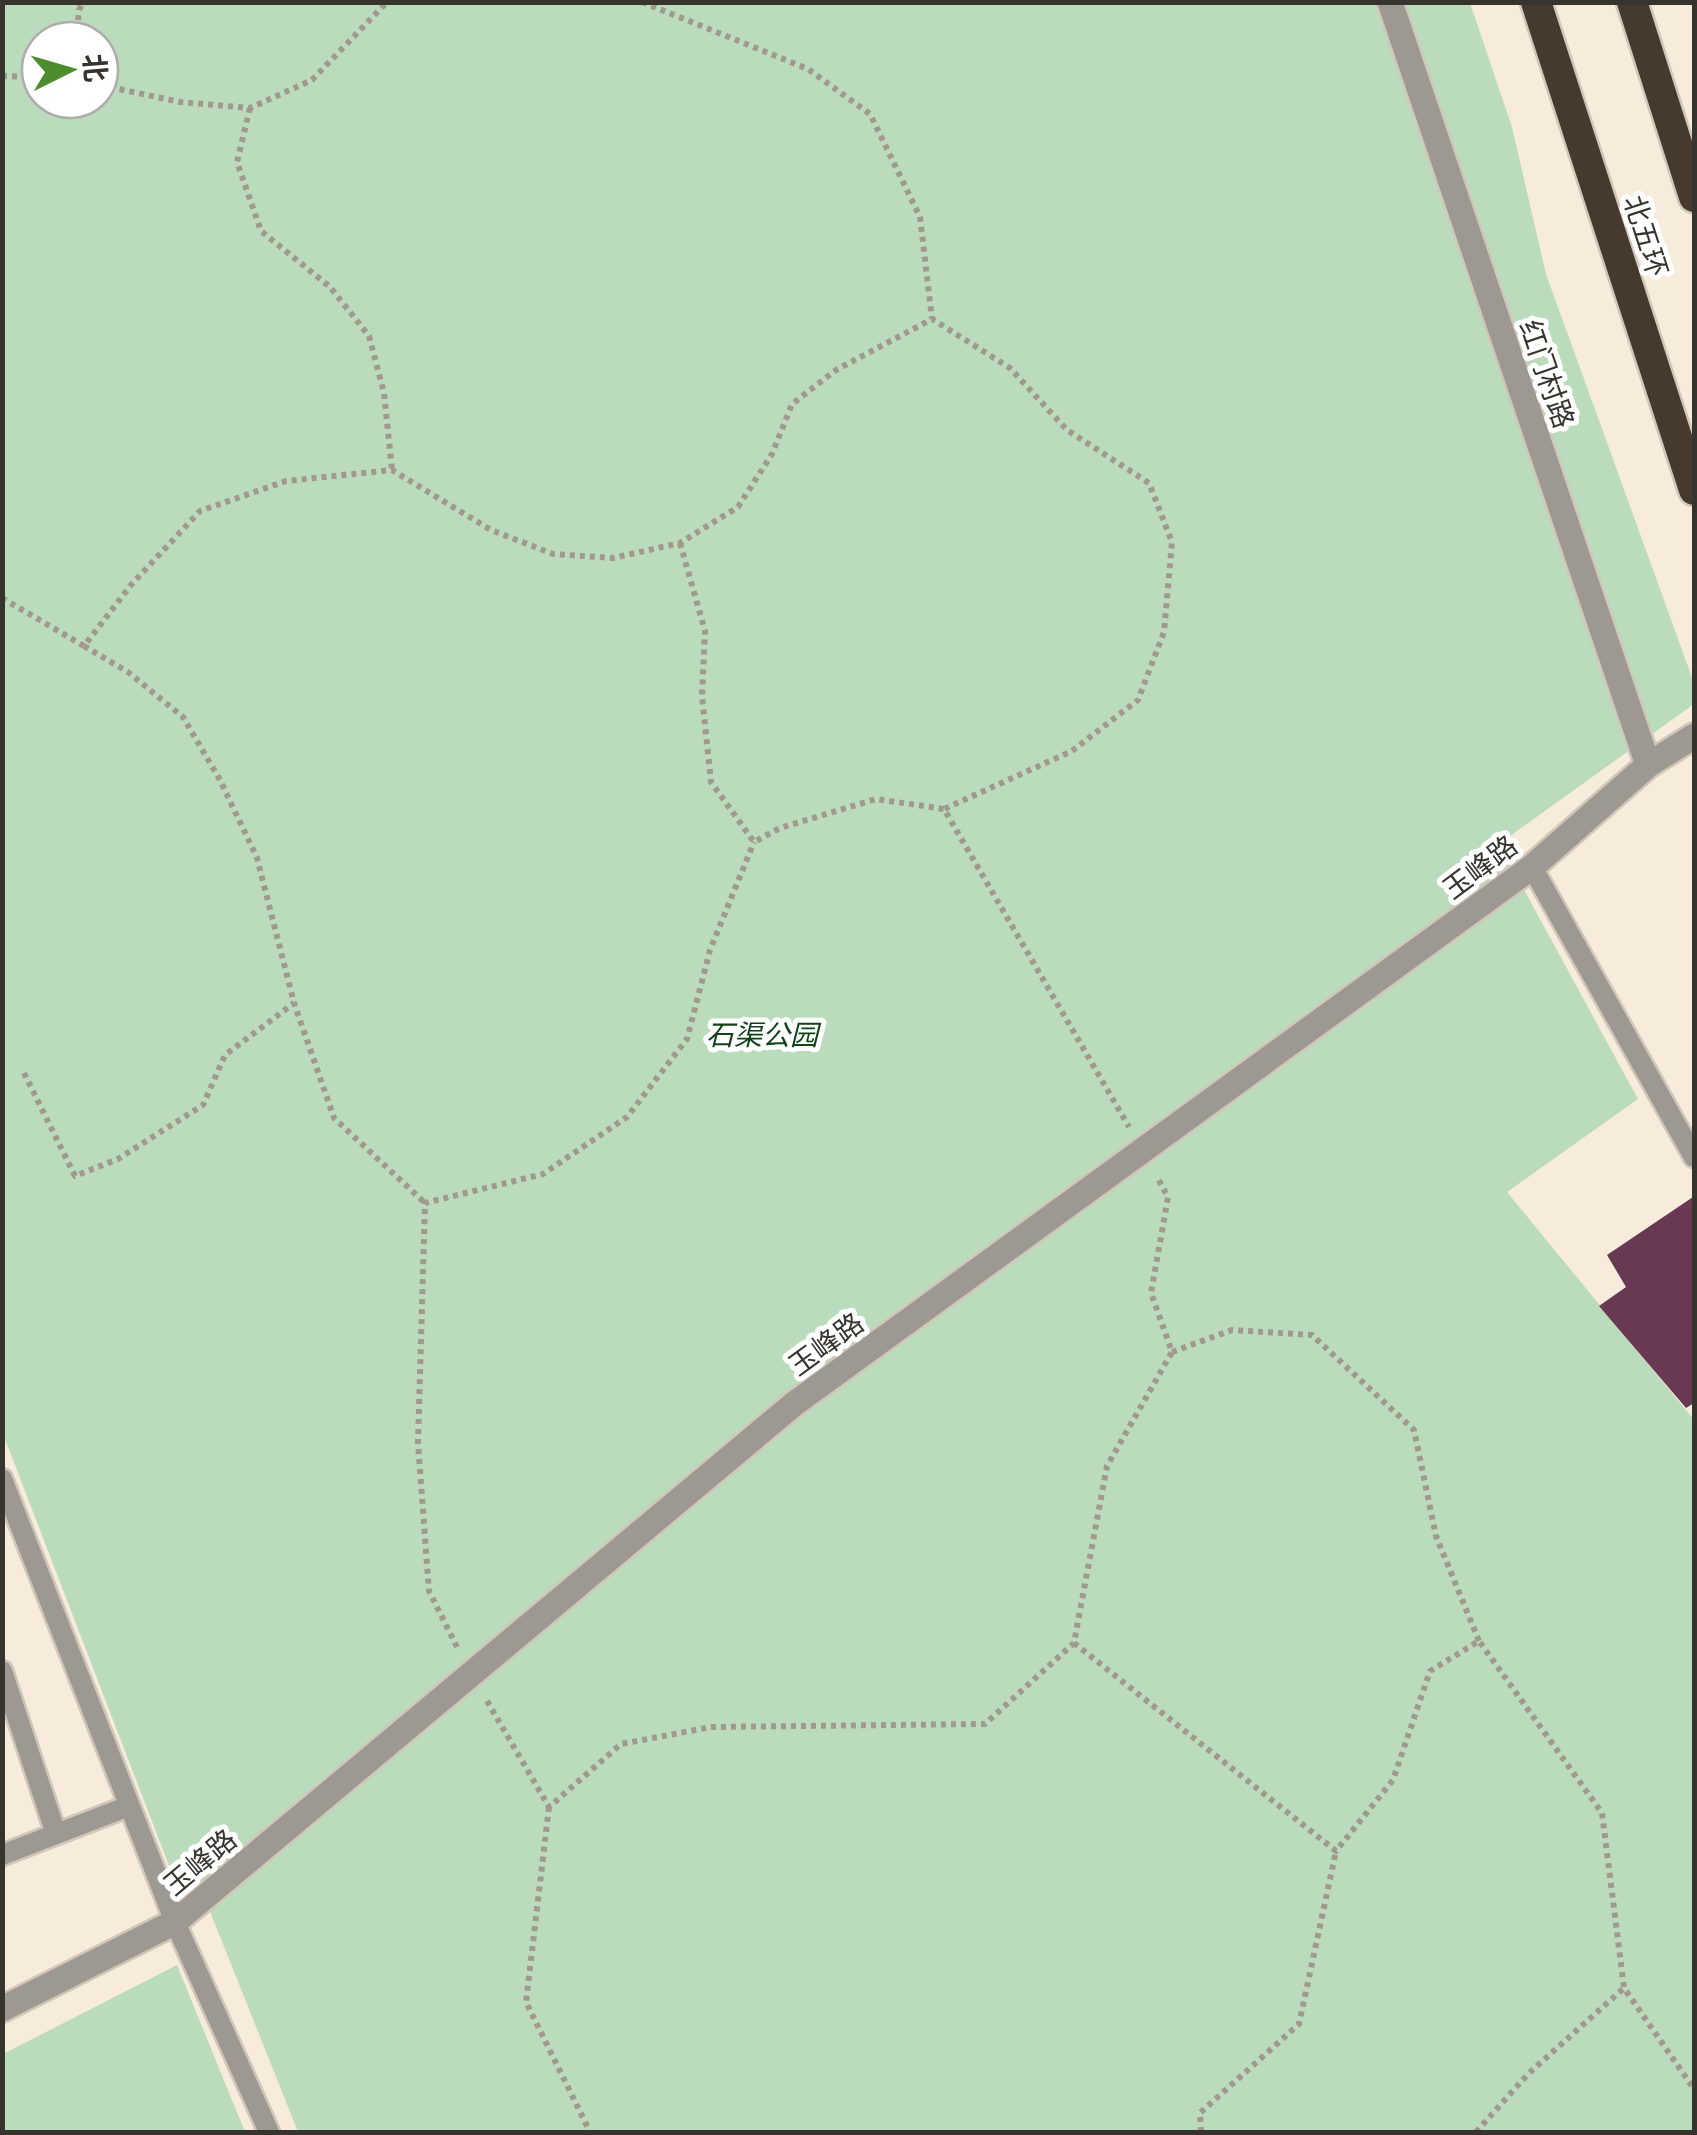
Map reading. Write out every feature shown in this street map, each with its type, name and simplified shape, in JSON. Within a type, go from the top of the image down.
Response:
[{"type":"highway","name":"北五环","points":[[1536,2],[1694,490]]},
{"type":"highway","points":[[1632,2],[1694,196]]},
{"type":"street","name":"红门村路","points":[[1390,2],[1648,765]]},
{"type":"street","name":"玉峰路","points":[[2,2009],[175,1922],[794,1404],[1532,867],[1648,765],[1694,736]]},
{"type":"lane","points":[[1532,867],[1694,1157]]},
{"type":"lane","points":[[2,1479],[175,1922],[269,2132]]},
{"type":"lane","points":[[2,1670],[56,1834]]},
{"type":"lane","points":[[2,1855],[129,1806]]},
{"type":"path","points":[[120,88],[180,102],[250,108],[312,80],[387,2]]},
{"type":"path","points":[[642,2],[808,69],[870,114],[920,217],[932,319]]},
{"type":"path","points":[[250,108],[238,162],[262,231],[330,287],[369,336],[384,393],[392,470]]},
{"type":"path","points":[[84,646],[131,585],[200,510],[286,481],[392,470],[491,530],[554,554],[613,558],[680,543],[738,507],[772,454],[792,404],[836,370],[932,319]]},
{"type":"path","points":[[425,1203],[543,1174],[628,1117],[687,1039],[710,950],[754,842],[780,828],[876,799],[944,809],[1072,751],[1138,700],[1164,632],[1172,542],[1149,484],[1067,430],[1010,368],[932,319]]},
{"type":"path","points":[[680,543],[705,631],[702,696],[711,782],[754,842]]},
{"type":"path","points":[[2,598],[128,672],[183,717],[220,780],[257,858],[294,1003],[334,1118],[425,1203],[418,1443],[430,1591],[471,1674],[549,1806],[526,2002],[590,2132]]},
{"type":"path","points":[[944,809],[1168,1198],[1151,1293],[1172,1352]]},
{"type":"path","points":[[24,1073],[75,1176],[118,1158],[203,1105],[225,1055],[294,1003]]},
{"type":"path","points":[[549,1806],[621,1744],[710,1726],[984,1724],[1074,1643],[1107,1466],[1172,1352],[1232,1330],[1312,1335],[1414,1430],[1436,1536],[1478,1641],[1602,1813],[1624,1988],[1694,2089]]},
{"type":"path","points":[[1201,2132],[1200,2113],[1299,2024],[1336,1851],[1393,1780],[1430,1671],[1478,1641]]},
{"type":"path","points":[[1074,1643],[1336,1851]]},
{"type":"path","points":[[1476,2132],[1528,2074],[1624,1988]]},
{"type":"green space","name":"石渠公园","points":[[3,3],[1470,3],[1512,127],[1546,274],[1694,683],[1694,704],[1499,844],[1638,1099],[1507,1192],[1694,1420],[1694,2132],[298,2132],[209,1909],[173,1876],[3,1434]]},
{"type":"green space","points":[[177,1965],[245,2132],[3,2132],[3,2054]]},
{"type":"building","points":[[1693,1197],[1694,1403],[1686,1408],[1599,1306],[1626,1287],[1607,1255]]}]
